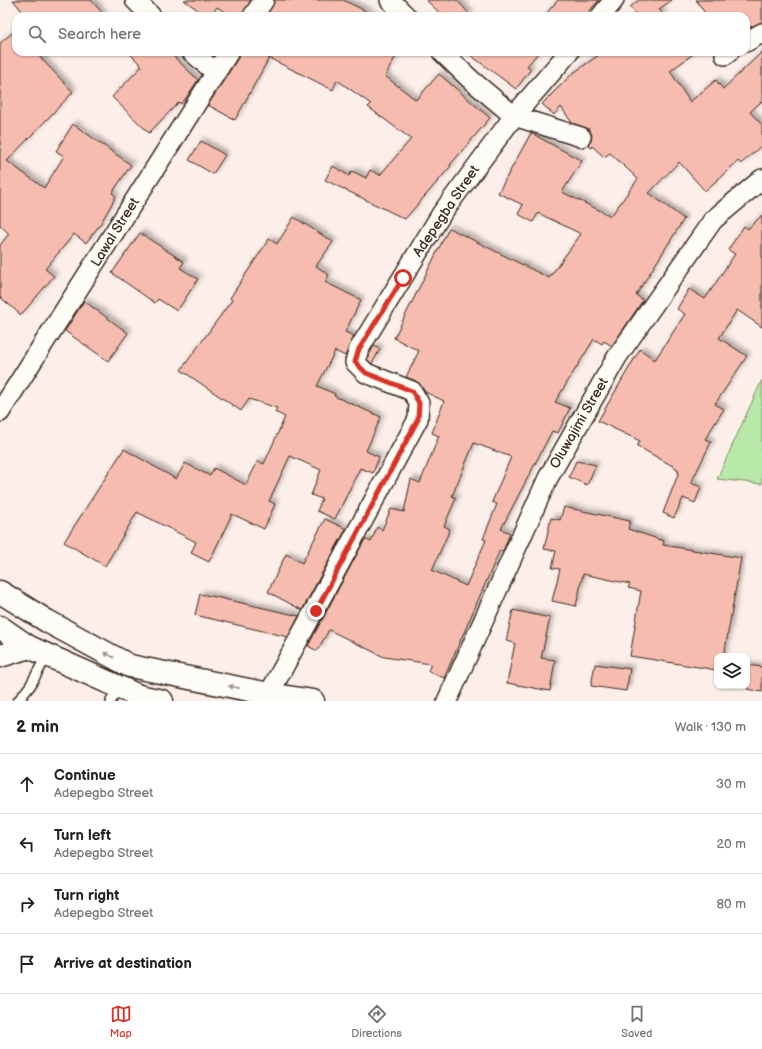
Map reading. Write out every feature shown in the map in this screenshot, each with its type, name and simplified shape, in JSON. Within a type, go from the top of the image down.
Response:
[{"type":"main road","points":[[0,592],[47,621],[130,666],[269,694],[313,701]]},
{"type":"main road","points":[[0,627],[38,651],[115,694],[138,699],[162,701]]},
{"type":"main road","points":[[0,656],[38,651]]},
{"type":"street","points":[[135,0],[147,12]]},
{"type":"street","points":[[256,12],[264,0]]},
{"type":"street","points":[[390,0],[402,12]]},
{"type":"street","points":[[604,12],[614,0]]},
{"type":"street","points":[[750,40],[762,33]]},
{"type":"street","points":[[197,56],[215,72]]},
{"type":"street","name":"Lawal Street","points":[[0,412],[226,56]]},
{"type":"street","points":[[446,56],[470,79],[514,116],[581,138]]},
{"type":"street","name":"Adepegba Street","points":[[269,694],[418,419],[419,403],[412,391],[366,373],[355,362],[359,349],[442,213],[514,116],[566,56]]},
{"type":"street","name":"Oluwajimi Street","points":[[447,701],[548,478],[617,357],[714,220],[762,179]]},
{"type":"lane","points":[[18,701],[30,686],[38,651]]},
{"type":"green space","points":[[762,380],[762,484],[717,479]]},
{"type":"building","points":[[13,0],[91,0],[102,12],[23,12]]},
{"type":"building","points":[[184,0],[251,0],[244,12],[225,12],[217,7],[213,12],[200,12]]},
{"type":"building","points":[[275,0],[343,0],[368,12],[268,12]]},
{"type":"building","points":[[426,0],[457,0],[468,12],[439,12]]},
{"type":"building","points":[[558,0],[599,0],[588,12],[548,12]]},
{"type":"building","points":[[639,0],[672,0],[659,9],[661,12],[634,12],[630,7]]},
{"type":"building","points":[[696,0],[762,0],[762,22],[750,27],[750,12],[704,12]]},
{"type":"building","points":[[12,33],[12,56],[39,56],[73,92],[7,161],[44,188],[64,156],[56,151],[73,124],[131,165],[112,193],[116,196],[101,223],[86,243],[74,234],[45,269],[54,276],[21,315],[0,297],[0,245],[9,234],[0,225],[0,43]]},
{"type":"building","points":[[762,52],[762,101],[750,112],[762,125],[762,145],[741,164],[738,161],[705,191],[679,162],[649,193],[684,219],[636,295],[643,300],[612,346],[604,341],[602,344],[594,339],[555,402],[570,408],[558,433],[552,431],[501,529],[510,533],[503,551],[500,550],[444,678],[428,671],[431,664],[384,657],[329,630],[317,651],[308,646],[365,539],[371,542],[377,527],[382,530],[391,509],[404,512],[411,479],[420,483],[439,436],[432,433],[444,401],[425,392],[416,381],[406,377],[419,351],[394,338],[449,228],[549,278],[581,234],[538,213],[533,222],[518,214],[523,205],[498,193],[531,133],[582,161],[562,192],[611,216],[638,179],[610,153],[604,157],[592,146],[591,148],[588,145],[591,141],[592,135],[589,129],[572,123],[561,107],[554,115],[542,104],[572,74],[597,56],[691,56],[670,71],[690,102],[716,80],[723,89]],"holes":[[[474,443],[511,457],[492,502],[497,504],[483,539],[486,540],[466,586],[432,570],[450,529],[444,526],[456,498],[452,496]]]},
{"type":"building","points":[[132,56],[173,56],[198,80],[181,104],[179,102],[149,133],[112,97],[142,66]]},
{"type":"building","points":[[239,56],[396,56],[385,76],[416,100],[439,74],[490,118],[405,219],[325,180],[333,166],[349,176],[352,171],[366,178],[370,170],[380,175],[411,139],[368,107],[371,104],[337,80],[333,90],[269,58],[235,120],[208,105]]},
{"type":"building","points":[[471,56],[536,56],[527,66],[531,69],[516,89]]},
{"type":"building","points":[[201,141],[225,155],[213,174],[189,160]]},
{"type":"building","points":[[762,215],[762,327],[737,310],[719,338],[747,356],[715,404],[724,409],[705,439],[711,442],[691,483],[701,487],[695,503],[683,498],[674,518],[663,513],[679,472],[677,471],[678,469],[637,446],[640,441],[598,421],[640,349],[655,360],[685,314],[677,309],[689,289],[705,299],[735,254],[728,250],[744,226],[748,229]]},
{"type":"building","points":[[294,217],[333,242],[316,266],[329,275],[325,282],[361,300],[345,332],[354,336],[345,356],[335,351],[317,386],[335,394],[334,396],[381,417],[366,451],[379,457],[373,473],[360,468],[335,519],[317,511],[322,499],[311,495],[321,470],[290,456],[269,501],[275,504],[264,529],[232,514],[209,562],[191,553],[196,542],[137,512],[105,566],[64,542],[124,449],[176,479],[185,463],[210,476],[214,468],[246,485],[258,461],[264,464],[285,417],[275,412],[277,408],[249,399],[241,411],[181,370],[232,300],[230,298],[269,239],[277,244]]},
{"type":"building","points":[[140,233],[184,262],[180,268],[198,279],[177,311],[158,299],[155,303],[112,273]]},
{"type":"building","points":[[84,301],[128,333],[108,361],[65,331]]},
{"type":"building","points":[[374,346],[380,349],[372,364],[367,359]]},
{"type":"building","points":[[576,461],[596,465],[587,485],[569,477]]},
{"type":"building","points":[[564,507],[630,521],[628,529],[664,541],[663,545],[741,558],[725,653],[714,653],[714,670],[630,656],[641,591],[628,588],[630,584],[583,574],[576,606],[552,601],[560,569],[552,568],[556,551],[544,549],[551,518],[560,520]]},
{"type":"building","points":[[325,519],[346,529],[302,610],[268,592],[286,554],[302,563]]},
{"type":"building","points":[[200,594],[299,616],[288,637],[195,615]]},
{"type":"building","points":[[513,610],[550,618],[541,658],[555,660],[550,691],[507,683],[515,643],[506,641]]},
{"type":"building","points":[[595,664],[630,669],[626,691],[591,686]]},
{"type":"building","points":[[750,665],[762,667],[762,692],[747,689],[750,689]]},
{"type":"route","points":[[316,611],[418,419],[419,403],[412,391],[366,373],[355,362],[359,349],[403,278]]}]
